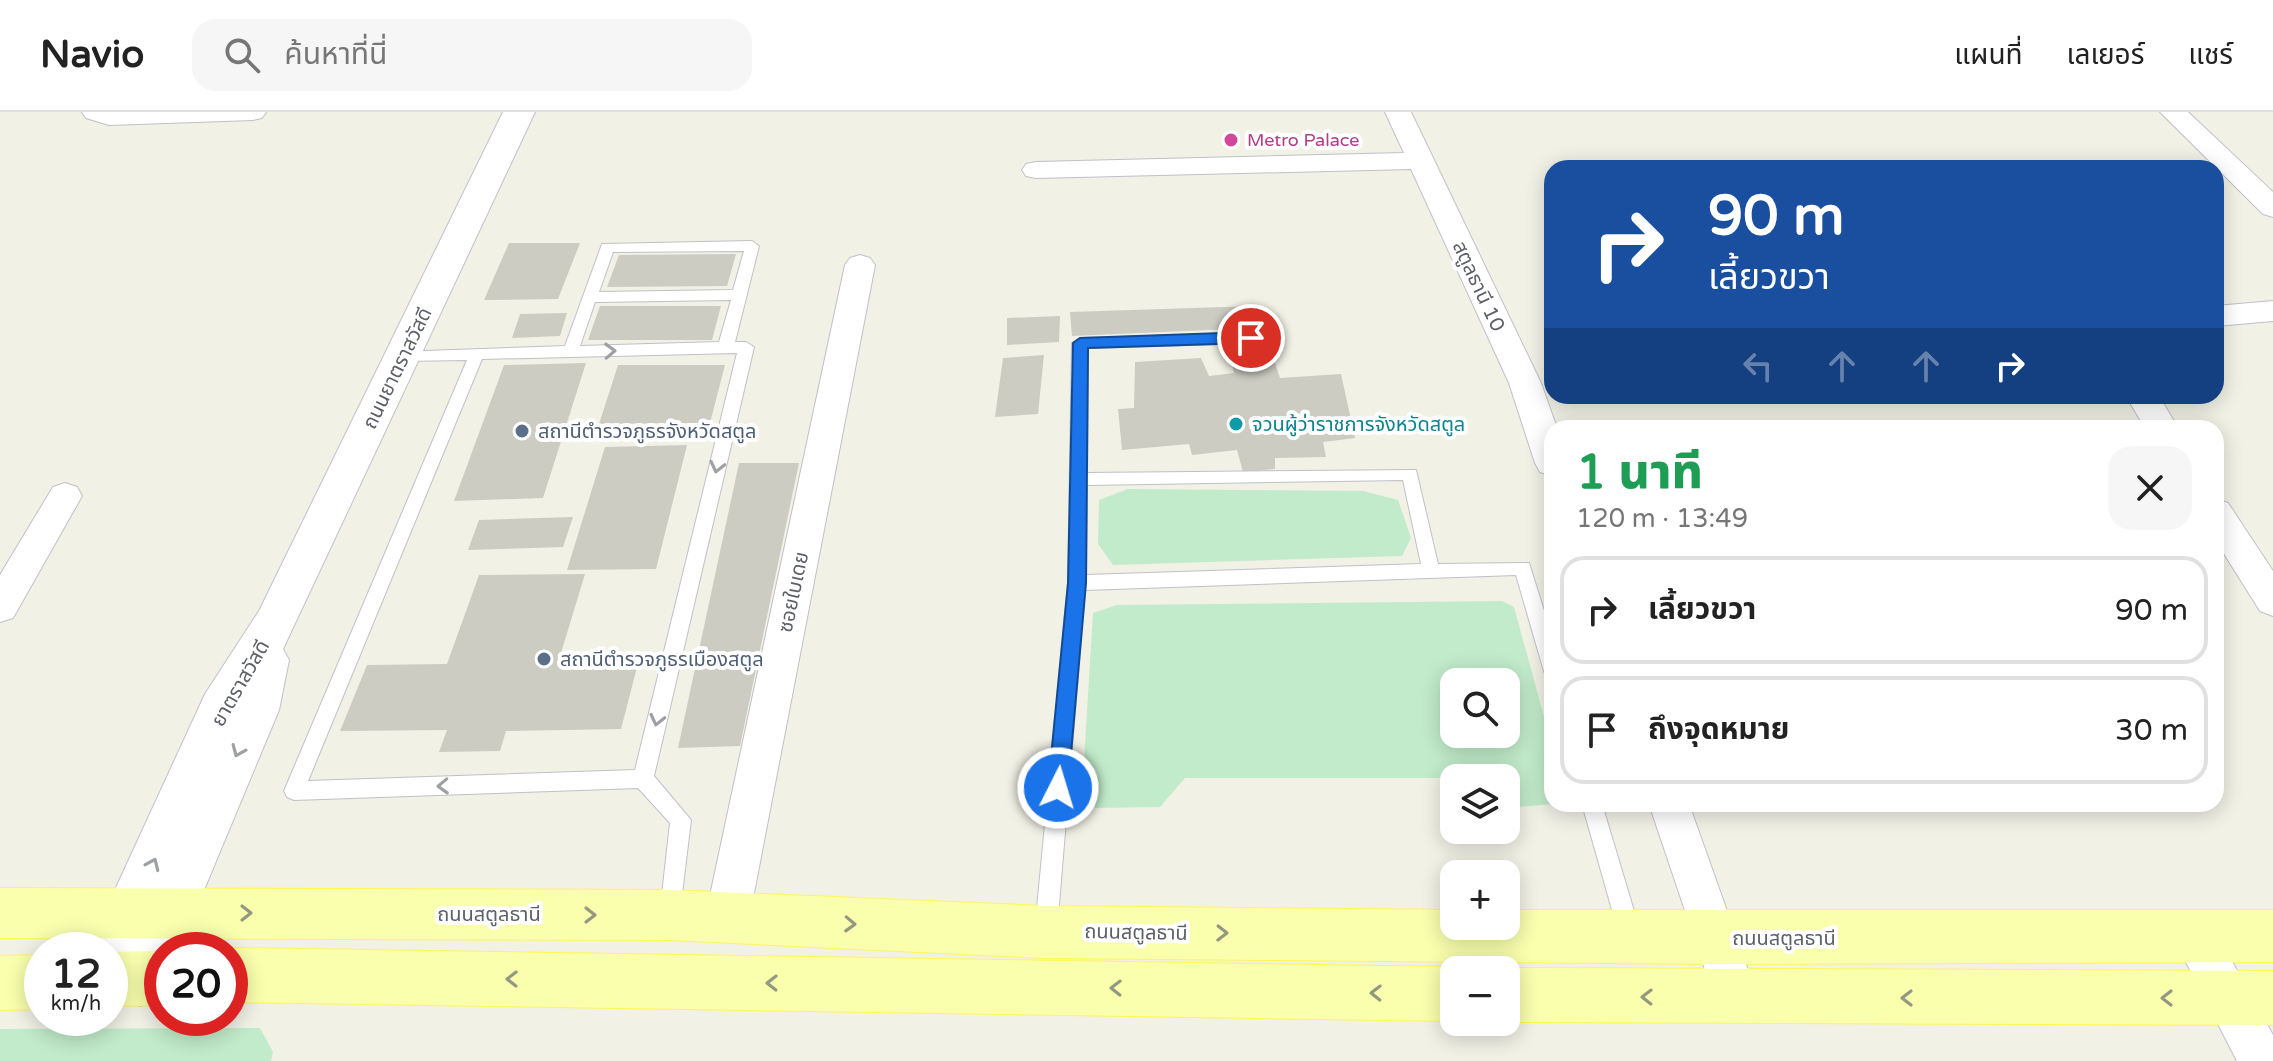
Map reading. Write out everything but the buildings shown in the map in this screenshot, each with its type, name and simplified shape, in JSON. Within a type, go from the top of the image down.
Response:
[{"type":"main road","name":"ถนนยาตราสวัสดี","points":[[275,623],[519,112]]},
{"type":"main road","name":"ยาตราสวัสดี","points":[[130,974],[150,913],[255,710],[275,623]]},
{"type":"main road","name":"ถนนสตูลธานี","points":[[0,913],[671,915],[1045,932],[1715,938],[2273,936]]},
{"type":"main road","points":[[248,975],[1440,994]]},
{"type":"main road","points":[[0,983],[24,982]]},
{"type":"main road","points":[[1520,995],[2250,998]]},
{"type":"street","points":[[95,112],[109,117],[253,112]]},
{"type":"street","name":"สตูลธานี 10","points":[[1398,112],[1419,161],[1538,381],[1545,420]]},
{"type":"street","points":[[2173,112],[2223,160]]},
{"type":"street","points":[[1036,170],[1419,161]]},
{"type":"street","points":[[2224,161],[2273,208]]},
{"type":"street","name":"ซอยใบเดย","points":[[727,919],[860,265]]},
{"type":"street","points":[[2224,315],[2273,311]]},
{"type":"street","points":[[0,607],[65,496]]},
{"type":"street","points":[[2224,524],[2273,601]]},
{"type":"street","points":[[1672,812],[1736,998]]},
{"type":"street","points":[[2195,937],[2250,998],[2262,1061]]},
{"type":"lane","points":[[570,353],[607,247],[752,246],[726,347]]},
{"type":"lane","points":[[590,297],[740,295]]},
{"type":"lane","points":[[1045,932],[1077,583],[1080,343],[1251,338]]},
{"type":"lane","points":[[403,356],[746,347],[643,779]]},
{"type":"lane","points":[[476,356],[294,791],[643,779],[681,820],[671,915]]},
{"type":"lane","points":[[1080,479],[1410,474],[1431,571]]},
{"type":"lane","points":[[1077,583],[1523,568],[1544,640]]},
{"type":"lane","points":[[1594,812],[1631,937]]},
{"type":"green space","points":[[1128,489],[1363,491],[1398,500],[1411,538],[1402,556],[1113,565],[1098,544],[1099,500]]},
{"type":"green space","points":[[1502,601],[1514,607],[1544,717],[1544,805],[1520,807],[1520,764],[1440,764],[1440,778],[1185,778],[1160,807],[1095,808],[1082,794],[1093,613],[1117,605]]},
{"type":"green space","points":[[144,1028],[144,1036],[248,1036],[248,1028],[260,1028],[273,1052],[271,1061],[0,1061],[0,1029],[24,1029],[24,1036],[128,1036],[128,1029]]},
{"type":"place","name":"Metro Palace","points":[[1231,140]]},
{"type":"place","name":"จวนผู้ว่าราชการจังหวัดสตูล","points":[[1236,424]]},
{"type":"place","name":"สถานีตำรวจภูธรจังหวัดสตูล","points":[[522,431]]},
{"type":"place","name":"สถานีตำรวจภูธรเมืองสตูล","points":[[544,659]]},
{"type":"route","points":[[1058,788],[1077,583],[1080,343],[1251,338]]}]
